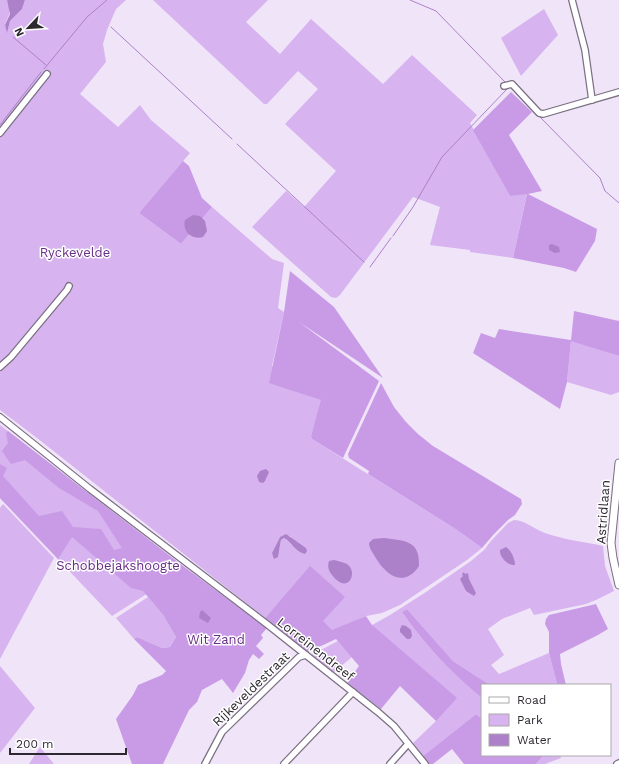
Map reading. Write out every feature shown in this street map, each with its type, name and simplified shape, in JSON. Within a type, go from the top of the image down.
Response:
[{"type":"main road","name":"Astridlaan","points":[[619,463],[612,542],[613,558],[619,585]]},
{"type":"street","points":[[572,0],[585,50],[592,100]]},
{"type":"street","points":[[0,133],[47,74]]},
{"type":"street","points":[[504,86],[512,84],[539,113],[543,114],[618,92]]},
{"type":"street","points":[[0,367],[35,328],[69,286]]},
{"type":"street","name":"Lorreinendreef","points":[[0,417],[90,489],[354,692],[394,726],[425,764]]},
{"type":"street","name":"Rijkeveldestraat","points":[[205,764],[222,732],[299,657],[306,655]]},
{"type":"street","points":[[284,764],[354,692]]},
{"type":"street","points":[[390,764],[408,744]]},
{"type":"green space","name":"Ryckevelde","points":[[0,0],[7,0],[9,8],[5,25],[7,32],[10,21],[22,9],[25,0],[126,0],[116,9],[107,30],[103,44],[106,62],[80,94],[118,127],[140,105],[151,120],[190,153],[139,213],[181,244],[212,207],[272,259],[284,263],[278,308],[284,312],[272,366],[301,393],[322,400],[311,436],[312,439],[457,530],[482,548],[467,560],[400,605],[382,613],[366,616],[332,631],[322,621],[310,567],[265,618],[0,410]],"holes":[[[290,536],[306,548],[297,549],[284,538],[281,540],[279,551],[272,553],[280,537]]]},
{"type":"green space","points":[[153,0],[268,0],[246,22],[280,54],[311,19],[383,84],[412,55],[477,115],[470,123],[510,196],[527,193],[513,258],[470,252],[470,250],[430,245],[440,207],[413,197],[340,295],[336,298],[331,297],[252,227],[286,191],[304,207],[336,171],[285,124],[318,89],[298,71],[267,104],[264,104]]},
{"type":"green space","points":[[544,9],[558,35],[521,76],[501,38]]},
{"type":"green space","points":[[511,92],[532,112],[509,135],[542,191],[528,194],[597,229],[595,241],[576,272],[564,268],[513,258],[527,194],[510,196],[473,130]]},
{"type":"green space","points":[[183,161],[189,166],[202,198],[212,207],[181,244],[139,213]]},
{"type":"green space","points":[[290,271],[334,307],[383,378],[299,322],[379,381],[343,458],[312,439],[311,436],[321,400],[269,383],[284,312]]},
{"type":"green space","points":[[574,311],[619,321],[619,356],[571,341],[567,382],[560,409],[473,353],[481,333],[495,338],[499,329],[571,340]]},
{"type":"green space","points":[[571,340],[619,356],[619,392],[611,395],[567,382]]},
{"type":"green space","points":[[381,383],[394,407],[418,434],[433,446],[521,499],[522,504],[515,515],[494,534],[482,548],[457,530],[368,474],[369,471],[349,458],[348,454]]},
{"type":"green space","name":"Schobbejakshoogte","points":[[0,425],[179,563],[156,588],[112,616],[0,498]]},
{"type":"green space","name":"Wit Zand","points":[[8,431],[179,563],[267,628],[261,635],[263,638],[256,646],[264,654],[259,659],[253,654],[249,660],[245,673],[233,693],[222,679],[202,690],[197,702],[189,710],[163,764],[132,764],[116,719],[133,695],[138,685],[162,675],[166,671],[134,639],[137,637],[162,648],[170,647],[176,637],[163,615],[143,591],[131,588],[72,537],[58,559],[0,498],[0,464],[7,468],[3,476],[39,516],[62,511],[73,527],[101,529],[114,550],[122,548],[98,511],[59,488],[25,460],[11,464],[2,451],[8,443],[6,433]]},
{"type":"green space","points":[[3,504],[54,558],[0,659],[0,508]]},
{"type":"green space","points":[[518,520],[544,533],[603,546],[605,566],[614,591],[586,604],[534,615],[530,608],[502,619],[488,629],[504,655],[491,665],[499,674],[549,653],[557,684],[488,684],[453,661],[407,609],[402,612],[439,658],[481,697],[481,718],[476,714],[423,756],[413,743],[436,721],[372,625],[426,592],[471,561],[484,550],[508,523]]},
{"type":"green space","points":[[310,566],[345,597],[323,621],[332,630],[366,616],[372,625],[457,698],[436,721],[400,686],[381,709],[347,683],[359,666],[336,639],[308,652],[265,618]]},
{"type":"green space","points":[[148,597],[163,615],[176,637],[170,647],[162,648],[137,637],[134,639],[116,618]]},
{"type":"green space","points":[[596,604],[608,629],[560,654],[566,684],[557,684],[549,653],[549,632],[545,624],[549,615]]},
{"type":"green space","points":[[407,609],[453,661],[488,684],[481,684],[481,697],[449,669],[429,647],[402,612]]},
{"type":"green space","points":[[338,641],[352,657],[333,673],[311,655]]},
{"type":"green space","points":[[0,666],[35,708],[0,753]]},
{"type":"green space","points":[[476,714],[481,718],[481,756],[543,756],[536,764],[464,764],[452,749],[433,764],[429,764],[423,756]]},
{"type":"green space","points":[[40,747],[54,764],[29,764]]},
{"type":"green space","points":[[543,756],[560,756],[561,758],[545,764],[536,764]]},
{"type":"water","points":[[7,0],[25,0],[22,9],[10,21],[7,33],[5,25],[10,14]]},
{"type":"water","points":[[193,215],[200,216],[205,221],[207,231],[203,237],[199,238],[192,236],[186,231],[184,224],[185,220]]},
{"type":"water","points":[[552,244],[559,247],[560,252],[555,253],[549,250],[549,245]]},
{"type":"water","points":[[266,469],[269,472],[265,481],[263,483],[259,482],[257,476],[260,471]]},
{"type":"water","points":[[286,534],[306,548],[307,551],[305,554],[302,553],[284,538],[281,540],[278,557],[274,559],[272,553],[280,537]]},
{"type":"water","points":[[384,538],[405,541],[414,547],[419,557],[419,566],[414,572],[402,578],[391,575],[381,566],[369,543],[373,539]]},
{"type":"water","points":[[506,547],[510,550],[515,565],[507,563],[502,558],[500,550]]},
{"type":"water","points":[[334,560],[347,564],[350,568],[352,577],[347,583],[338,581],[330,572],[328,563],[329,561]]},
{"type":"water","points":[[464,572],[465,574],[468,573],[469,579],[476,593],[474,596],[466,591],[460,579]]},
{"type":"water","points":[[202,610],[211,618],[208,623],[199,618]]},
{"type":"water","points":[[402,625],[411,630],[412,636],[410,639],[407,639],[400,632]]},
{"type":"waterway","points":[[44,69],[87,17],[107,0]]},
{"type":"waterway","points":[[410,0],[436,11],[506,83]]},
{"type":"waterway","points":[[111,27],[232,139]]},
{"type":"waterway","points":[[13,37],[46,65]]},
{"type":"waterway","points":[[0,125],[41,72]]},
{"type":"waterway","points":[[393,236],[413,207],[442,157],[508,88]]},
{"type":"waterway","points":[[513,90],[531,108]]},
{"type":"waterway","points":[[538,115],[600,178],[605,191],[619,203]]},
{"type":"waterway","points":[[237,144],[364,262]]},
{"type":"waterway","points":[[370,267],[391,238]]}]
